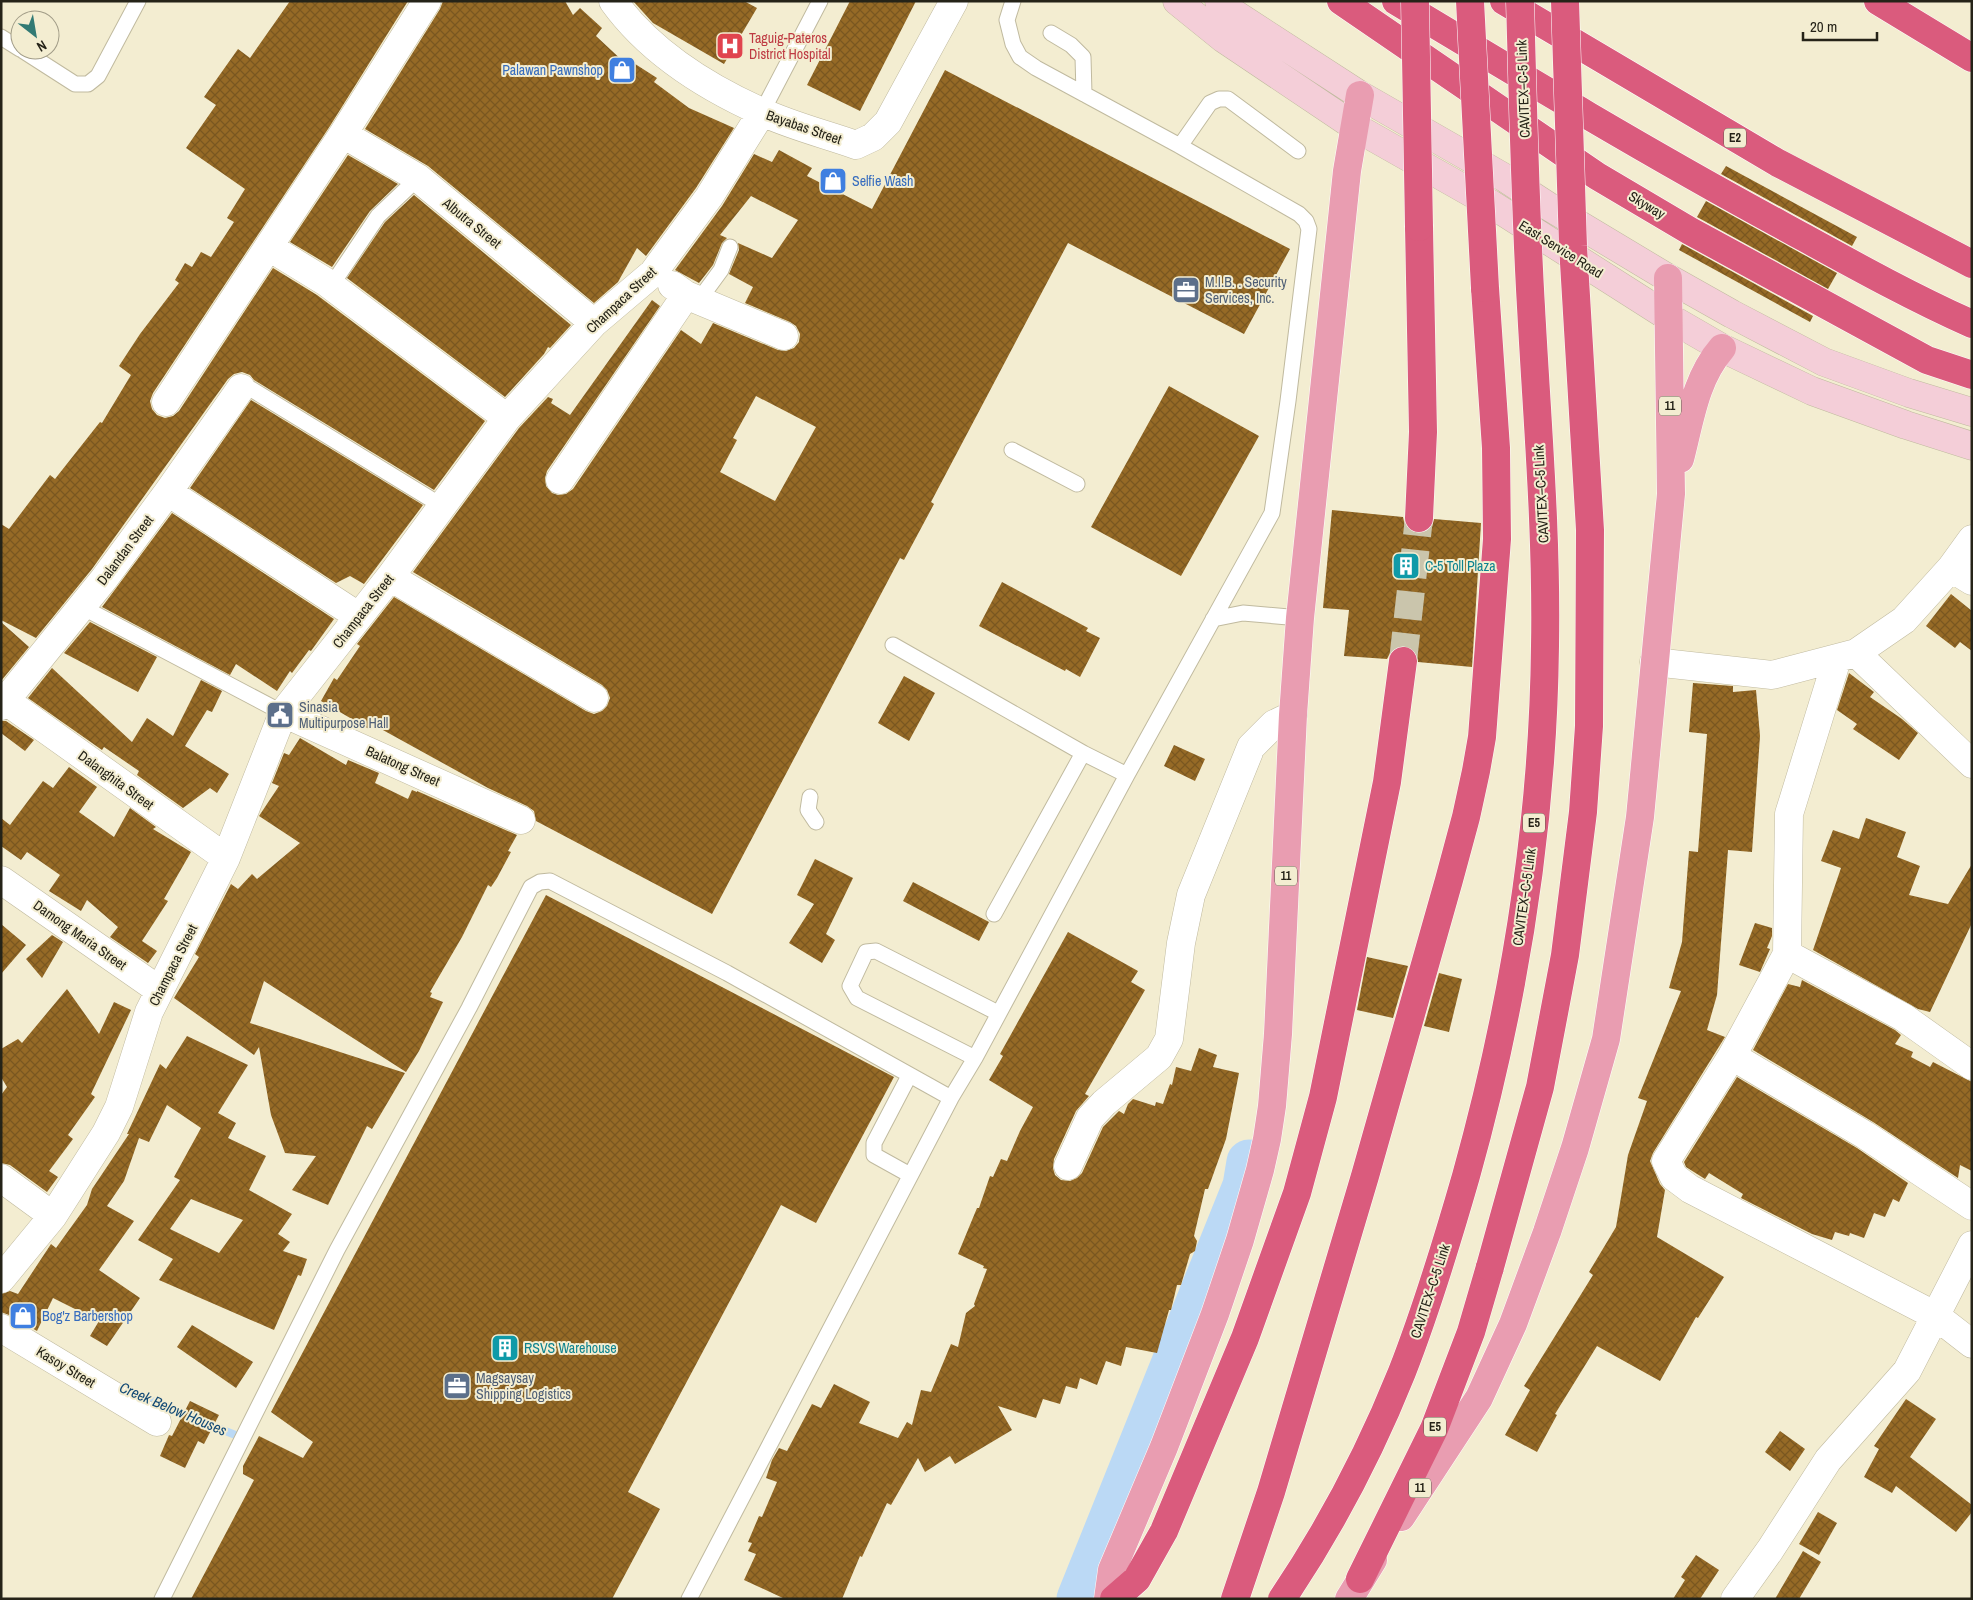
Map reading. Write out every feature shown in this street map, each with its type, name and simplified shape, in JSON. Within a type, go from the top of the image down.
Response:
[{"type":"highway","name":"Skyway","points":[[1342,1],[1597,176],[1690,231],[1927,360],[1972,375]]},
{"type":"highway","points":[[1396,1],[1596,121],[1713,188],[1845,260],[1972,324]]},
{"type":"highway","points":[[1416,1],[1423,414],[1419,518]]},
{"type":"highway","points":[[1235,1599],[1271,1492],[1365,1176],[1454,862],[1476,771],[1482,737],[1498,529],[1496,448],[1485,288],[1470,1]]},
{"type":"highway","name":"E2","points":[[1504,1],[1778,163],[1972,264]]},
{"type":"highway","name":"CAVITEX–C-5 Link","points":[[1282,1599],[1318,1543],[1356,1475],[1384,1414],[1416,1335],[1454,1216],[1487,1096],[1500,1039],[1524,907],[1539,779],[1544,692],[1546,604],[1530,291],[1520,1]]},
{"type":"highway","name":"E5","points":[[1355,1589],[1434,1429],[1471,1332],[1540,1087],[1565,955],[1583,812],[1589,726],[1590,530],[1573,246],[1565,1]]},
{"type":"highway","points":[[1878,1],[1972,58]]},
{"type":"highway","points":[[1114,1599],[1137,1579],[1164,1531],[1245,1338],[1297,1193],[1323,1097],[1387,782],[1403,661]]},
{"type":"main road","name":"East Service Road","points":[[1177,1],[1224,39],[1355,127],[1491,204],[1670,318],[1722,348],[1812,391],[1906,425],[1972,446]]},
{"type":"main road","points":[[1219,1],[1235,14],[1360,95],[1506,178],[1548,206],[1668,278],[1824,362],[1909,393],[1972,412]]},
{"type":"main road","name":"11","points":[[1108,1599],[1112,1570],[1164,1448],[1215,1314],[1240,1240],[1264,1154],[1272,1106],[1278,1034],[1293,715],[1300,618],[1347,171],[1360,95]]},
{"type":"main road","name":"11","points":[[1355,1589],[1479,1398],[1513,1324],[1547,1232],[1575,1148],[1606,1039],[1640,817],[1671,494],[1668,278]]},
{"type":"main road","points":[[1671,494],[1702,377],[1709,363],[1722,348]]},
{"type":"street","points":[[166,402],[269,247],[427,1]]},
{"type":"street","name":"Bayabas Street","points":[[612,1],[628,21],[683,70],[762,112],[856,145],[873,137],[888,122],[954,1]]},
{"type":"street","name":"Champaca Street","points":[[1,1279],[53,1216],[106,1133],[119,1107],[149,1012],[226,858],[283,713],[390,577],[507,418],[594,323],[654,273],[709,197],[762,112]]},
{"type":"street","name":"Albutra Street","points":[[342,134],[418,178],[594,323]]},
{"type":"street","points":[[269,247],[331,286],[507,418]]},
{"type":"street","points":[[654,273],[693,297],[784,336]]},
{"type":"street","points":[[560,480],[693,297]]},
{"type":"street","name":"Dalandan Street","points":[[4,704],[82,607],[168,492],[241,388]]},
{"type":"street","points":[[168,492],[358,616]]},
{"type":"street","points":[[1654,662],[1772,675],[1846,656],[1904,620],[1961,574],[1972,539]]},
{"type":"street","points":[[390,577],[594,698]]},
{"type":"street","points":[[1846,656],[1972,764]]},
{"type":"street","points":[[1846,656],[1790,814],[1787,954],[1732,1056],[1666,1161],[1674,1177],[1690,1189],[1936,1316],[1972,1344]]},
{"type":"street","name":"Dalanghita Street","points":[[4,704],[226,858]]},
{"type":"street","name":"Balatong Street","points":[[283,713],[521,820]]},
{"type":"street","points":[[1068,1166],[1090,1118],[1104,1103],[1159,1057],[1169,1039],[1181,942],[1191,896],[1251,747],[1274,724],[1293,715]]},
{"type":"street","name":"Damong Maria Street","points":[[1,880],[159,990]]},
{"type":"street","points":[[1787,954],[1903,1017],[1972,1066]]},
{"type":"street","points":[[1732,1056],[1865,1134],[1972,1206]]},
{"type":"street","points":[[1,1178],[53,1216]]},
{"type":"street","points":[[1735,1599],[1770,1550],[1828,1460],[1907,1371],[1972,1244]]},
{"type":"street","name":"Kasoy Street","points":[[1,1328],[157,1422]]},
{"type":"lane","points":[[38,60],[75,84],[88,84],[98,76],[138,1]]},
{"type":"lane","name":"Champaca Street","points":[[762,112],[820,1]]},
{"type":"lane","points":[[689,1599],[951,1098],[975,1058],[1127,774],[1272,513],[1309,229],[1306,221],[1299,214],[1180,146],[1036,68],[1020,57],[1013,44],[1007,20],[1014,1]]},
{"type":"lane","points":[[1052,34],[1071,45],[1082,57],[1084,94]]},
{"type":"lane","points":[[1180,146],[1210,103],[1219,99],[1228,99],[1298,151]]},
{"type":"lane","points":[[331,286],[378,216],[418,178]]},
{"type":"lane","points":[[693,297],[721,270],[730,246]]},
{"type":"lane","points":[[241,388],[246,386],[442,506]]},
{"type":"lane","points":[[1012,450],[1077,484]]},
{"type":"lane","points":[[82,607],[283,713]]},
{"type":"lane","points":[[1213,619],[1243,613],[1300,618]]},
{"type":"lane","points":[[893,645],[1083,753],[1127,774]]},
{"type":"lane","points":[[994,914],[1083,753]]},
{"type":"lane","points":[[810,797],[808,810],[816,822]]},
{"type":"lane","points":[[162,1599],[337,1250],[469,1008],[530,887],[540,882],[550,881],[727,974],[951,1098]]},
{"type":"lane","points":[[975,1058],[857,998],[850,986],[866,952],[876,951],[998,1013]]},
{"type":"lane","points":[[909,1076],[874,1143],[874,1155],[910,1175]]},
{"type":"building","points":[[290,1],[408,1],[330,126],[153,393],[150,401],[152,409],[157,415],[165,418],[173,416],[179,411],[273,268],[317,295],[485,421],[434,490],[254,380],[250,375],[242,372],[234,374],[228,379],[92,569],[36,638],[1,620],[1,524],[9,529],[50,475],[55,479],[100,422],[102,423],[131,375],[119,366],[140,334],[179,283],[175,280],[185,263],[192,267],[201,252],[211,257],[234,222],[227,218],[245,189],[186,148],[216,105],[204,97],[238,49],[250,58]]},
{"type":"building","points":[[443,1],[565,1],[573,15],[580,8],[602,28],[596,36],[626,64],[629,60],[657,78],[654,82],[689,108],[734,128],[696,188],[646,256],[637,248],[618,282],[594,303],[428,166],[365,129],[440,9]]},
{"type":"building","points":[[633,1],[744,1],[757,8],[724,64],[653,23]]},
{"type":"building","points":[[850,1],[916,1],[860,111],[807,85]]},
{"type":"building","points":[[945,70],[1290,249],[1244,334],[1068,243],[931,502],[934,504],[904,560],[900,558],[712,914],[536,821],[534,811],[527,806],[488,788],[372,724],[369,729],[321,701],[334,678],[337,680],[360,646],[357,644],[394,597],[586,711],[594,714],[602,711],[607,706],[610,698],[607,690],[602,685],[413,572],[519,428],[548,397],[553,399],[551,403],[570,415],[652,300],[660,306],[547,471],[545,478],[546,486],[552,493],[558,495],[566,494],[573,489],[681,330],[701,344],[713,323],[778,350],[786,351],[794,348],[799,342],[800,334],[796,326],[745,303],[753,287],[729,274],[739,250],[738,243],[772,258],[798,220],[751,196],[720,235],[727,238],[722,243],[713,265],[699,283],[675,270],[722,206],[754,154],[772,162],[779,150],[812,168],[807,176],[872,209]],"holes":[[[756,396],[816,427],[775,501],[720,472],[737,440],[733,438]]]},
{"type":"building","points":[[348,155],[398,184],[370,211],[332,267],[290,242]]},
{"type":"building","points":[[1726,166],[1857,237],[1852,246],[1721,174]]},
{"type":"building","points":[[414,195],[571,325],[550,348],[548,347],[544,354],[505,397],[347,278],[385,222]]},
{"type":"building","points":[[1706,201],[1837,273],[1828,289],[1697,217]]},
{"type":"building","points":[[1682,244],[1813,316],[1810,322],[1679,250]]},
{"type":"building","points":[[1169,386],[1259,436],[1181,576],[1091,527]]},
{"type":"building","points":[[251,400],[423,505],[364,584],[350,576],[336,583],[190,488]]},
{"type":"building","name":"C-5 Toll Plaza","points":[[1332,510],[1403,517],[1405,526],[1410,531],[1418,534],[1427,532],[1432,527],[1434,519],[1481,523],[1472,667],[1418,662],[1417,655],[1413,649],[1405,646],[1397,647],[1391,651],[1387,659],[1344,656],[1349,610],[1323,608]]},
{"type":"building","points":[[172,513],[334,619],[311,651],[309,650],[292,673],[290,671],[277,691],[236,664],[230,675],[102,607]]},
{"type":"building","points":[[1002,582],[1088,628],[1086,631],[1100,638],[1080,677],[979,626]]},
{"type":"building","points":[[1951,594],[1972,611],[1972,651],[1960,642],[1955,648],[1926,626]]},
{"type":"building","points":[[1,622],[29,647],[1,681]]},
{"type":"building","points":[[90,622],[157,657],[138,692],[64,653]]},
{"type":"building","points":[[52,668],[132,742],[147,718],[173,736],[201,680],[222,691],[212,712],[207,710],[185,746],[229,774],[217,793],[210,788],[183,808],[137,775],[139,771],[104,747],[102,750],[28,698]]},
{"type":"building","points":[[1849,673],[1874,692],[1870,697],[1902,719],[1918,733],[1899,760],[1853,729],[1857,724],[1837,710]]},
{"type":"building","points":[[904,676],[935,693],[909,741],[878,723]]},
{"type":"building","points":[[1693,683],[1733,686],[1733,692],[1756,690],[1760,736],[1752,852],[1728,850],[1717,995],[1707,1030],[1725,1037],[1653,1153],[1650,1161],[1660,1184],[1665,1190],[1657,1237],[1724,1277],[1698,1318],[1696,1317],[1660,1381],[1597,1346],[1555,1414],[1557,1415],[1537,1452],[1505,1435],[1530,1390],[1524,1386],[1593,1275],[1589,1272],[1616,1227],[1628,1155],[1647,1101],[1638,1098],[1681,991],[1669,988],[1682,942],[1689,851],[1698,852],[1707,734],[1689,732]]},
{"type":"building","points":[[1,721],[6,721],[34,740],[25,751],[1,733]]},
{"type":"building","points":[[300,738],[346,765],[348,760],[379,773],[375,783],[408,799],[412,790],[417,791],[517,835],[508,851],[511,852],[497,878],[491,887],[488,885],[462,937],[430,992],[432,993],[430,997],[443,1002],[419,1051],[406,1072],[264,981],[250,1023],[405,1073],[372,1129],[367,1126],[328,1205],[292,1190],[316,1156],[285,1153],[271,1115],[259,1047],[254,1055],[174,998],[199,957],[195,954],[231,884],[238,889],[252,874],[257,879],[300,843],[259,816],[279,786],[272,783],[284,753],[289,755]]},
{"type":"building","points":[[1174,745],[1205,759],[1195,781],[1164,766]]},
{"type":"building","points":[[69,767],[97,787],[79,812],[114,837],[130,808],[156,827],[153,829],[191,852],[164,899],[168,901],[142,941],[157,951],[148,963],[110,937],[118,927],[87,900],[81,911],[49,891],[60,875],[27,852],[21,860],[1,846],[1,818],[10,825],[43,781],[53,788]]},
{"type":"building","points":[[1866,818],[1906,832],[1897,857],[1920,866],[1909,895],[1948,904],[1972,864],[1972,923],[1930,1012],[1918,1009],[1813,950],[1841,868],[1821,861],[1833,830],[1859,839]]},
{"type":"building","points":[[815,859],[853,878],[826,934],[835,940],[822,963],[789,943],[814,904],[797,895]]},
{"type":"building","points":[[913,882],[989,922],[979,941],[903,901]]},
{"type":"building","name":"RSVS Warehouse","points":[[546,895],[894,1077],[816,1223],[781,1205],[628,1492],[660,1509],[612,1599],[191,1599],[254,1480],[243,1474],[243,1466],[259,1436],[303,1458],[313,1442],[271,1412]]},
{"type":"building","points":[[1755,923],[1772,928],[1772,936],[1767,948],[1770,949],[1760,972],[1739,965]]},
{"type":"building","points":[[1,924],[26,945],[1,974]]},
{"type":"building","points":[[1068,932],[1138,971],[1131,982],[1145,990],[1085,1094],[1089,1096],[1076,1111],[1054,1159],[1053,1168],[1055,1175],[1061,1180],[1070,1181],[1082,1173],[1103,1127],[1119,1111],[1124,1114],[1128,1104],[1133,1099],[1155,1106],[1156,1102],[1163,1104],[1170,1084],[1172,1085],[1176,1067],[1191,1071],[1199,1048],[1217,1055],[1213,1067],[1239,1073],[1226,1139],[1208,1189],[1205,1189],[1194,1236],[1197,1241],[1195,1251],[1190,1254],[1181,1285],[1177,1285],[1157,1353],[1126,1347],[1121,1366],[1106,1361],[1097,1385],[1080,1378],[1077,1389],[1066,1386],[1060,1404],[1043,1399],[1036,1418],[998,1406],[1012,1430],[955,1464],[950,1456],[925,1472],[918,1458],[891,1505],[887,1503],[862,1557],[860,1556],[842,1599],[785,1599],[744,1580],[756,1554],[748,1551],[752,1543],[748,1542],[759,1516],[762,1517],[777,1482],[766,1478],[772,1460],[779,1448],[787,1451],[812,1404],[821,1408],[834,1384],[870,1402],[859,1423],[898,1438],[907,1422],[912,1425],[921,1390],[931,1392],[951,1344],[958,1347],[966,1313],[975,1306],[974,1304],[987,1269],[958,1254],[977,1208],[979,1208],[990,1176],[993,1177],[1001,1159],[1007,1161],[1033,1107],[989,1080],[1003,1056],[1000,1054]]},
{"type":"building","points":[[52,935],[63,942],[42,978],[26,959]]},
{"type":"building","points":[[1367,957],[1408,966],[1393,1018],[1357,1010]]},
{"type":"building","points":[[1439,973],[1462,979],[1449,1032],[1424,1026]]},
{"type":"building","points":[[1802,980],[1895,1030],[1901,1035],[1895,1044],[1913,1052],[1911,1057],[1930,1067],[1933,1062],[1972,1082],[1972,1171],[1960,1165],[1958,1178],[1873,1122],[1753,1050],[1788,984],[1800,987]]},
{"type":"building","points":[[67,989],[99,1034],[114,1002],[131,1010],[91,1094],[95,1097],[68,1135],[73,1139],[49,1171],[58,1177],[47,1192],[10,1165],[1,1163],[1,1095],[7,1087],[1,1077],[1,1049],[18,1039],[22,1043]]},
{"type":"building","points":[[187,1036],[248,1065],[218,1113],[236,1123],[228,1138],[266,1156],[249,1190],[292,1214],[278,1234],[290,1242],[283,1251],[307,1259],[301,1276],[298,1275],[274,1330],[159,1280],[173,1259],[138,1240],[180,1180],[174,1177],[201,1128],[167,1105],[149,1142],[139,1138],[124,1181],[107,1206],[134,1221],[99,1270],[140,1298],[107,1346],[90,1336],[99,1321],[53,1298],[37,1331],[1,1312],[1,1294],[10,1291],[18,1294],[51,1244],[56,1248],[87,1205],[92,1189],[129,1134],[127,1134],[160,1064],[166,1069]],"holes":[[[191,1199],[243,1220],[219,1253],[170,1229]]]},
{"type":"building","points":[[1737,1077],[1857,1148],[1908,1183],[1899,1202],[1893,1199],[1885,1217],[1874,1213],[1864,1238],[1850,1233],[1849,1236],[1835,1232],[1832,1240],[1812,1234],[1741,1198],[1743,1194],[1709,1173],[1705,1179],[1686,1167],[1684,1162]]},
{"type":"building","points":[[192,1325],[253,1362],[236,1388],[177,1347]]},
{"type":"building","points":[[1906,1399],[1936,1419],[1910,1457],[1972,1505],[1972,1512],[1956,1532],[1896,1486],[1892,1493],[1864,1477],[1879,1449],[1874,1446]]},
{"type":"building","points":[[190,1401],[219,1415],[204,1444],[198,1441],[185,1468],[160,1456],[169,1435],[172,1436]]},
{"type":"building","points":[[1780,1431],[1805,1449],[1790,1471],[1765,1452]]},
{"type":"building","points":[[1818,1512],[1837,1523],[1819,1555],[1799,1544]]},
{"type":"building","points":[[1803,1551],[1821,1562],[1799,1599],[1775,1599]]},
{"type":"building","points":[[1696,1555],[1719,1570],[1700,1599],[1673,1599],[1685,1580],[1681,1577]]},
{"type":"waterway","points":[[1079,1599],[1245,1186],[1249,1162]]},
{"type":"waterway","name":"Creek Below Houses","points":[[127,1390],[192,1417]]},
{"type":"waterway","name":"Creek Below Houses","points":[[205,1423],[238,1436]]},
{"type":"tunnel","points":[[1403,661],[1419,518]]},
{"type":"place","name":"Taguig-Pateros District Hospital","points":[[730,46]]},
{"type":"place","name":"Palawan Pawnshop","points":[[622,70]]},
{"type":"place","name":"Selfie Wash","points":[[833,181]]},
{"type":"place","name":"M.I.B. . Security Services, Inc.","points":[[1186,290]]},
{"type":"place","name":"C-5 Toll Plaza","points":[[1406,566]]},
{"type":"place","name":"Sinasia Multipurpose Hall","points":[[280,715]]},
{"type":"place","name":"Bog'z Barbershop","points":[[23,1316]]},
{"type":"place","name":"RSVS Warehouse","points":[[505,1348]]},
{"type":"place","name":"Magsaysay Shipping Logistics","points":[[457,1386]]}]
